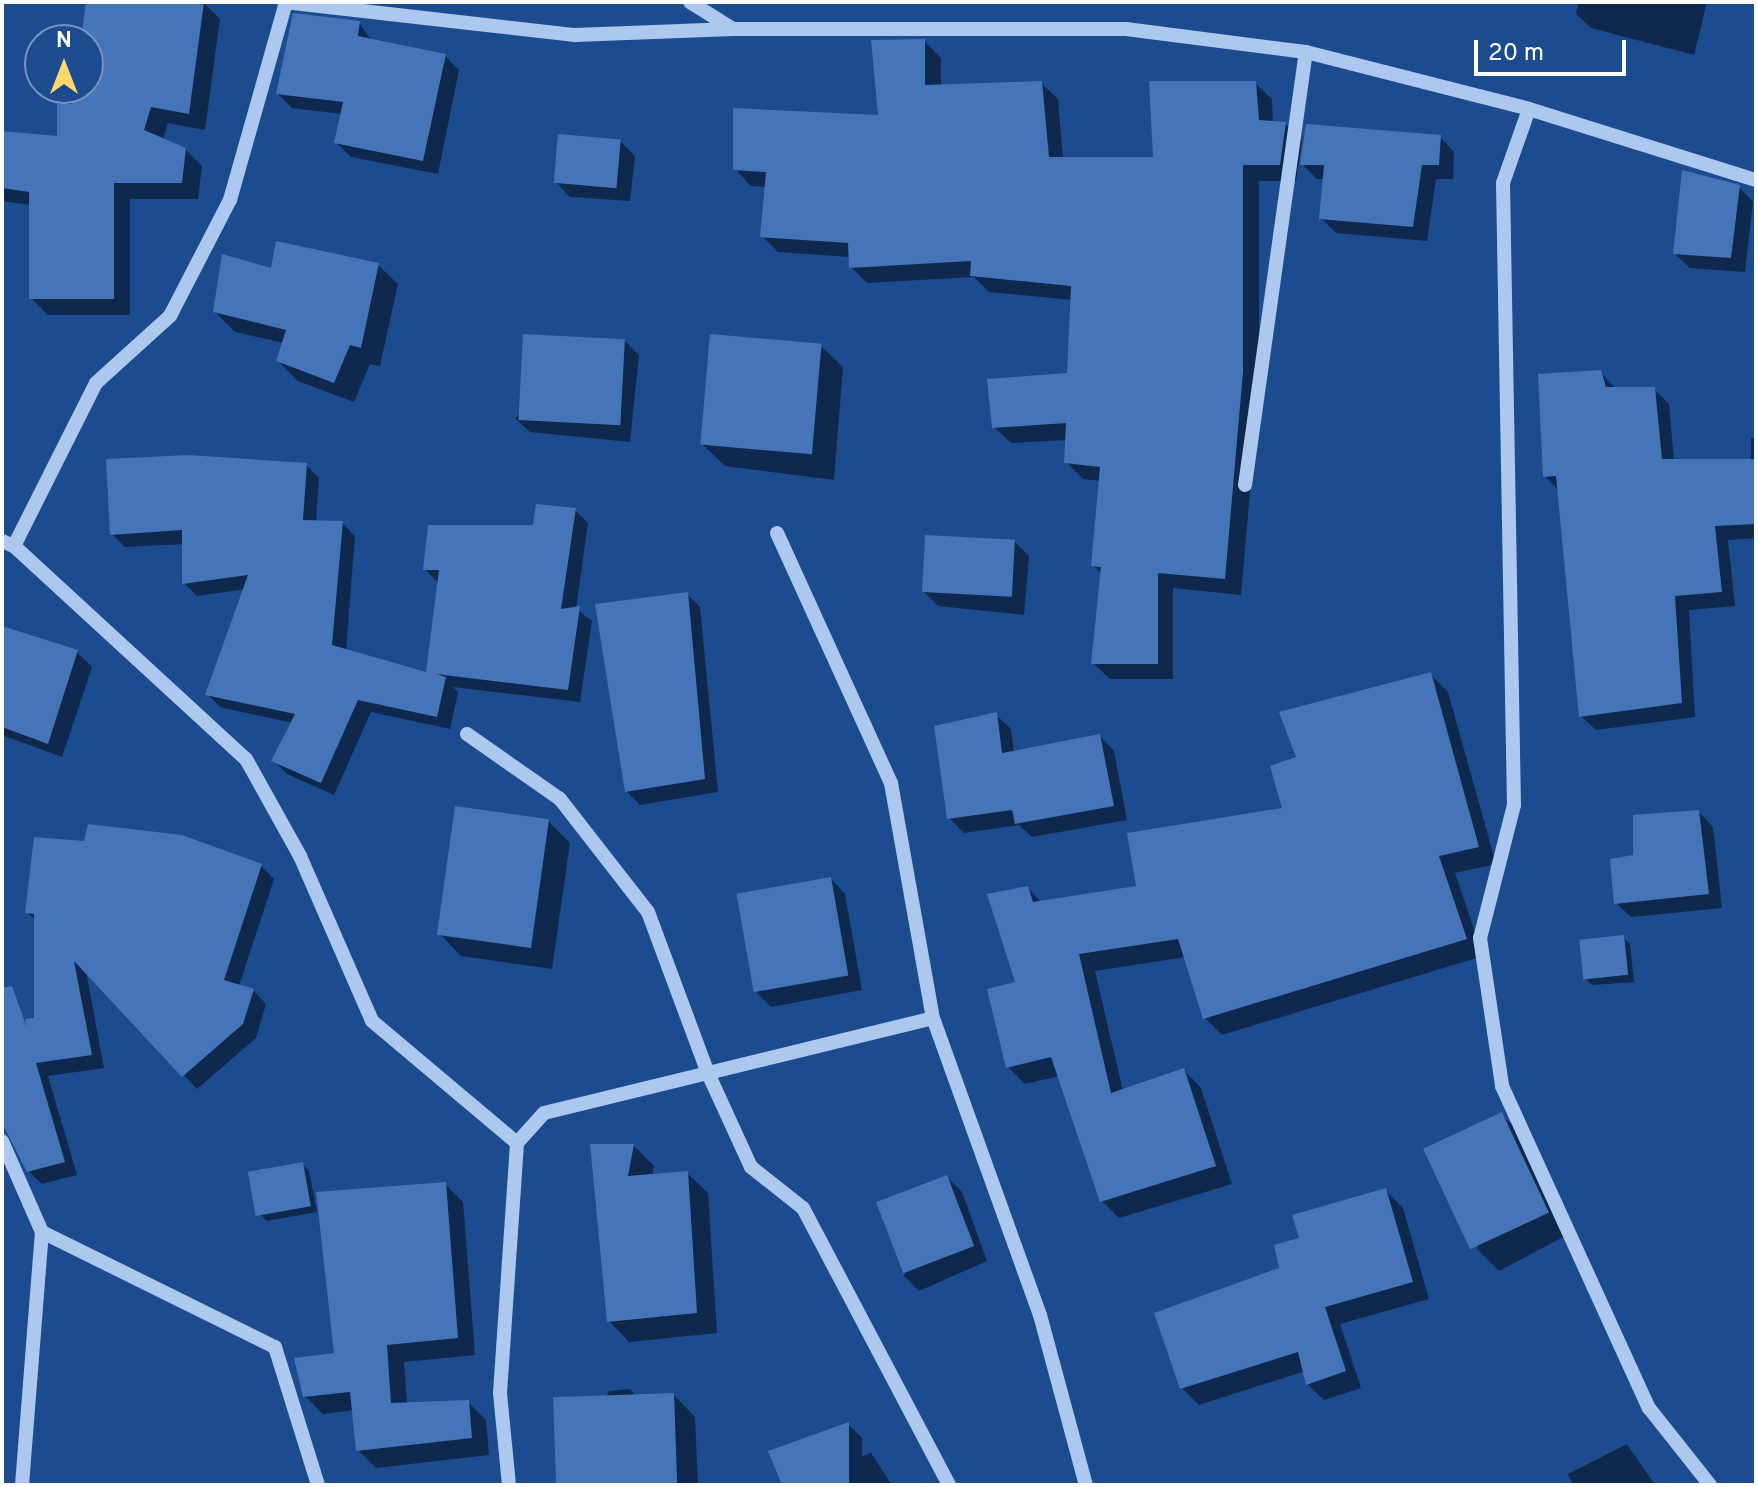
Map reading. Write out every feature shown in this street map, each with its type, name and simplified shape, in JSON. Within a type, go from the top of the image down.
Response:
[{"type":"street","points":[[517,1143],[372,1021],[300,856],[246,759],[8,543],[96,383],[170,316],[230,200],[286,2],[575,35],[733,29],[1126,29],[1306,52],[1529,109],[1756,180]]},
{"type":"street","points":[[690,2],[733,29]]},
{"type":"street","points":[[1245,485],[1306,52]]},
{"type":"street","points":[[1529,109],[1503,183],[1514,805],[1480,938],[1502,1086],[1649,1408],[1710,1485]]},
{"type":"street","points":[[777,533],[891,783],[933,1018],[1040,1315],[1086,1485]]},
{"type":"street","points":[[467,734],[560,799],[648,912],[707,1071],[751,1167],[803,1208],[949,1485]]},
{"type":"street","points":[[509,1485],[500,1393],[517,1143],[544,1113],[933,1018]]},
{"type":"street","points":[[2,1141],[42,1232],[22,1485]]},
{"type":"street","points":[[42,1232],[275,1347],[318,1485]]},
{"type":"building","points":[[86,2],[204,2],[189,114],[151,107],[144,130],[186,148],[182,183],[114,183],[114,299],[29,299],[29,192],[2,188],[2,131],[57,136],[57,104],[104,104],[104,24],[83,24]]},
{"type":"building","points":[[293,13],[360,21],[358,36],[446,54],[423,161],[334,143],[343,102],[276,94]]},
{"type":"building","points":[[925,39],[925,85],[1042,81],[1049,157],[1153,157],[1149,81],[1256,81],[1259,120],[1286,122],[1280,165],[1243,165],[1243,372],[1225,579],[1158,573],[1158,664],[1091,664],[1101,567],[1091,566],[1100,467],[1064,463],[1066,423],[992,428],[987,379],[1067,373],[1071,286],[970,276],[971,261],[849,268],[848,243],[760,237],[766,172],[733,170],[733,108],[878,115],[871,40]]},
{"type":"building","points":[[1306,124],[1441,135],[1439,165],[1422,165],[1413,227],[1319,219],[1324,165],[1300,165]]},
{"type":"building","points":[[558,134],[621,139],[616,188],[554,183]]},
{"type":"building","points":[[1682,170],[1740,185],[1731,258],[1673,254]]},
{"type":"building","points":[[276,241],[379,263],[361,348],[350,345],[334,383],[276,361],[286,330],[213,312],[222,254],[271,268]]},
{"type":"building","points":[[523,334],[625,339],[620,425],[518,420]]},
{"type":"building","points":[[710,334],[822,344],[812,454],[700,445]]},
{"type":"building","points":[[1601,370],[1606,387],[1655,387],[1662,459],[1756,459],[1756,524],[1715,526],[1722,592],[1675,596],[1682,703],[1579,717],[1556,476],[1543,477],[1538,374]]},
{"type":"building","points":[[188,455],[307,463],[303,520],[343,521],[332,645],[426,672],[439,570],[423,570],[428,525],[533,525],[536,504],[576,508],[561,609],[580,606],[568,690],[436,674],[446,677],[437,717],[358,700],[321,783],[271,761],[295,714],[205,695],[248,575],[182,584],[182,530],[110,535],[106,459]]},
{"type":"building","points":[[925,535],[1015,540],[1012,597],[922,592]]},
{"type":"building","points":[[688,592],[705,779],[625,792],[595,604]]},
{"type":"building","points":[[2,626],[78,650],[48,744],[2,727]]},
{"type":"building","points":[[1431,672],[1479,847],[1439,856],[1467,939],[1203,1019],[1178,939],[1079,954],[1111,1093],[1184,1068],[1216,1166],[1100,1202],[1051,1057],[1006,1068],[987,989],[1015,982],[987,894],[1028,886],[1033,902],[1136,886],[1127,833],[1282,808],[1270,766],[1296,757],[1279,712]]},
{"type":"building","points":[[997,712],[1002,753],[1100,734],[1114,806],[1015,824],[1012,810],[947,819],[934,726]]},
{"type":"building","points":[[455,806],[549,819],[531,948],[437,935]]},
{"type":"building","points":[[1699,810],[1709,894],[1614,904],[1610,859],[1633,855],[1633,815]]},
{"type":"building","points":[[88,824],[182,835],[262,864],[224,980],[254,989],[243,1024],[182,1077],[74,961],[92,1055],[36,1063],[65,1162],[27,1172],[2,1123],[2,988],[12,986],[27,1028],[25,1019],[34,1018],[34,914],[25,913],[34,837],[84,841]]},
{"type":"building","points":[[831,877],[848,975],[754,992],[736,894]]},
{"type":"building","points":[[1624,935],[1628,975],[1583,979],[1579,940]]},
{"type":"building","points":[[1502,1112],[1549,1213],[1470,1249],[1423,1149]]},
{"type":"building","points":[[590,1144],[634,1144],[628,1176],[688,1171],[697,1313],[607,1322]]},
{"type":"building","points":[[303,1162],[311,1206],[256,1216],[248,1172]]},
{"type":"building","points":[[947,1175],[974,1246],[903,1273],[876,1202]]},
{"type":"building","points":[[446,1182],[458,1338],[387,1345],[391,1403],[469,1400],[472,1438],[356,1451],[350,1392],[303,1397],[294,1358],[334,1353],[316,1192]]},
{"type":"building","points":[[1386,1188],[1413,1282],[1325,1307],[1346,1371],[1306,1385],[1298,1352],[1180,1389],[1154,1313],[1279,1268],[1274,1245],[1299,1238],[1292,1215]]},
{"type":"building","points":[[674,1393],[677,1485],[556,1485],[553,1397]]},
{"type":"building","points":[[849,1422],[849,1485],[782,1485],[768,1451]]}]
